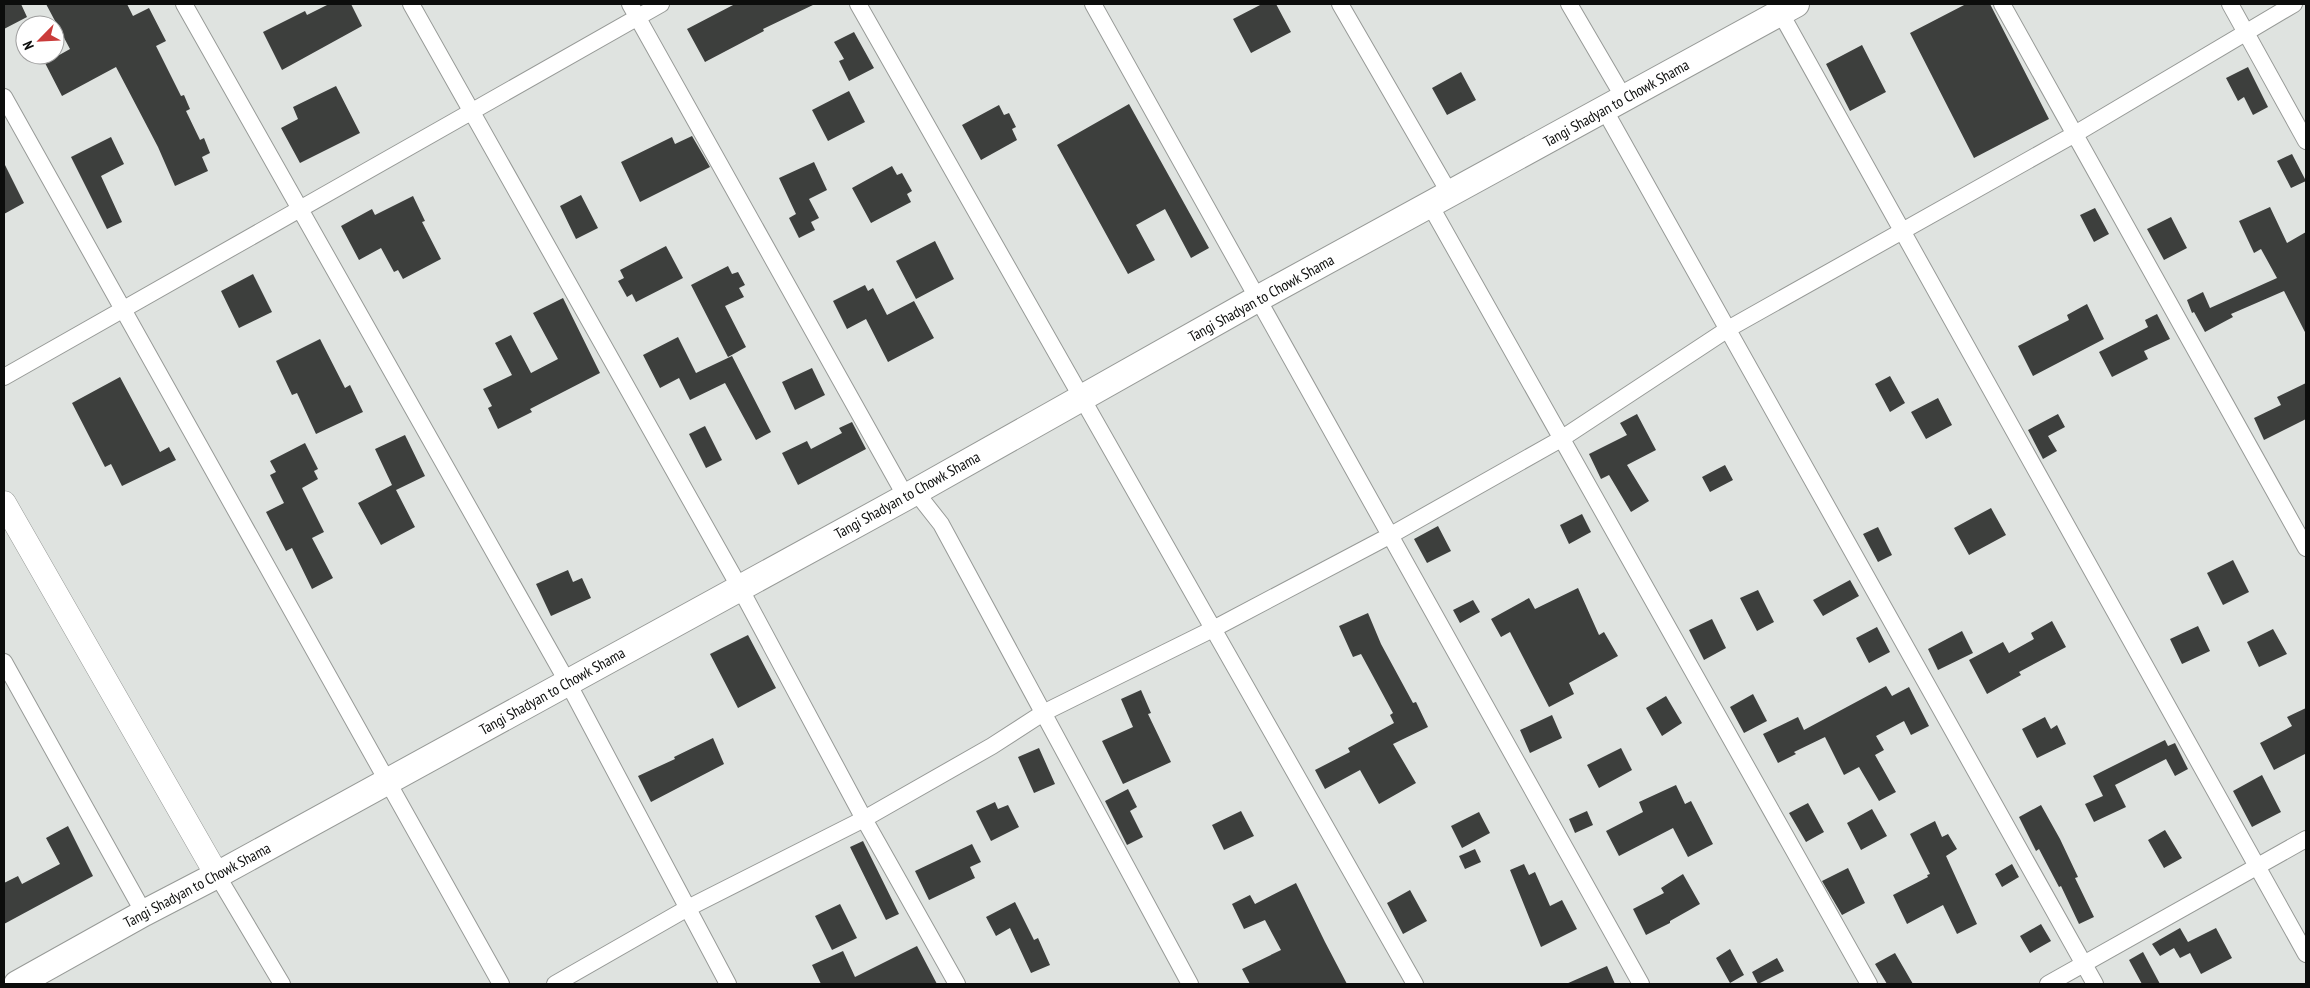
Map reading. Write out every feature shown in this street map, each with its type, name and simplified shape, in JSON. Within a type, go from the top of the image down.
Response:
[{"type":"main road","name":"Tangi Shadyan to Chowk Shama","points":[[17,984],[911,494],[1259,298],[1788,8]]},
{"type":"main road","points":[[4,503],[217,875]]},
{"type":"street","points":[[184,4],[568,682],[686,909],[728,984]]},
{"type":"street","points":[[411,4],[740,588],[864,819],[957,984]]},
{"type":"street","points":[[4,376],[472,111],[634,10],[661,4]]},
{"type":"street","points":[[858,4],[1080,398],[1215,628],[1415,984]]},
{"type":"street","points":[[1093,4],[1641,984]]},
{"type":"street","points":[[1340,4],[1561,439],[1869,984]]},
{"type":"street","points":[[1569,4],[1614,104],[1728,329],[2095,984]]},
{"type":"street","points":[[2002,4],[2306,548]]},
{"type":"street","points":[[2230,4],[2306,141]]},
{"type":"street","points":[[555,984],[686,909],[864,819],[992,746],[1043,713],[1215,628],[1391,535],[1561,439],[1728,329],[2075,134],[2294,4]]},
{"type":"street","points":[[1788,8],[1902,231],[2306,954]]},
{"type":"street","points":[[634,10],[911,494],[941,524],[1190,984]]},
{"type":"street","points":[[4,97],[389,781],[501,984]]},
{"type":"street","points":[[4,662],[144,913]]},
{"type":"street","points":[[2048,984],[2306,839]]},
{"type":"street","points":[[217,875],[282,984]]},
{"type":"building","points":[[4,4],[21,4],[26,15],[15,15],[15,23],[4,29]]},
{"type":"building","points":[[46,4],[127,4],[133,16],[149,8],[166,41],[156,46],[181,96],[184,95],[190,109],[186,111],[200,140],[204,138],[210,153],[202,157],[208,171],[175,186],[158,147],[116,67],[62,96],[46,65],[65,65],[65,52],[70,49],[65,40],[65,15],[52,15]]},
{"type":"building","points":[[329,4],[351,4],[362,26],[282,70],[263,32],[305,11],[307,15]]},
{"type":"building","points":[[735,4],[815,4],[763,29],[764,31],[705,62],[687,29]]},
{"type":"building","points":[[1262,4],[1276,4],[1291,32],[1251,53],[1233,19]]},
{"type":"building","points":[[1966,4],[1990,4],[2049,119],[1974,158],[1910,33]]},
{"type":"building","points":[[854,32],[874,68],[849,81],[839,61],[844,59],[834,42]]},
{"type":"building","points":[[1862,45],[1886,92],[1850,111],[1826,64]]},
{"type":"building","points":[[2248,67],[2268,107],[2253,115],[2244,97],[2238,101],[2226,78]]},
{"type":"building","points":[[1461,72],[1476,100],[1447,115],[1432,88]]},
{"type":"building","points":[[336,86],[360,133],[300,163],[281,128],[298,119],[293,107]]},
{"type":"building","points":[[849,91],[865,122],[828,141],[812,110]]},
{"type":"building","points":[[1129,104],[1209,248],[1191,258],[1165,209],[1136,225],[1155,260],[1128,274],[1057,145]]},
{"type":"building","points":[[999,105],[1004,115],[1009,113],[1016,127],[1012,129],[1017,140],[981,160],[962,125]]},
{"type":"building","points":[[692,136],[710,167],[640,202],[621,162],[672,137],[675,144]]},
{"type":"building","points":[[111,137],[124,164],[101,176],[122,222],[107,229],[71,157]]},
{"type":"building","points":[[2292,154],[2306,181],[2291,188],[2277,161]]},
{"type":"building","points":[[814,162],[827,190],[809,199],[819,218],[811,222],[815,230],[799,238],[789,218],[796,214],[779,178]]},
{"type":"building","points":[[4,163],[24,203],[4,214]]},
{"type":"building","points":[[892,166],[897,175],[902,173],[912,191],[907,194],[911,202],[871,223],[852,188]]},
{"type":"building","points":[[581,195],[598,228],[576,239],[560,206]]},
{"type":"building","points":[[413,196],[425,221],[422,222],[441,259],[403,279],[398,270],[394,272],[381,248],[359,260],[341,226],[372,209],[375,215]]},
{"type":"building","points":[[2270,207],[2287,243],[2306,232],[2306,334],[2284,291],[2231,314],[2233,317],[2205,332],[2194,312],[2192,313],[2187,300],[2203,292],[2210,308],[2277,278],[2261,249],[2254,253],[2239,221]]},
{"type":"building","points":[[2095,208],[2109,234],[2094,242],[2080,215]]},
{"type":"building","points":[[2171,217],[2187,248],[2164,260],[2147,229]]},
{"type":"building","points":[[935,241],[954,279],[916,299],[896,261]]},
{"type":"building","points":[[666,246],[683,278],[636,302],[632,294],[627,297],[618,281],[624,278],[620,270]]},
{"type":"building","points":[[728,266],[732,274],[738,272],[745,285],[739,288],[744,297],[725,306],[746,347],[728,357],[691,285]]},
{"type":"building","points":[[253,274],[272,312],[239,328],[221,291]]},
{"type":"building","points":[[865,285],[868,291],[873,288],[887,315],[914,301],[934,338],[888,362],[866,319],[847,329],[833,301]]},
{"type":"building","points":[[563,298],[600,373],[530,409],[532,412],[498,429],[488,408],[492,406],[483,389],[512,375],[495,343],[511,335],[531,373],[558,359],[533,313]]},
{"type":"building","points":[[2087,304],[2104,339],[2033,376],[2018,346],[2069,320],[2067,315]]},
{"type":"building","points":[[2157,314],[2170,339],[2144,351],[2148,359],[2112,377],[2099,352],[2148,327],[2145,320]]},
{"type":"building","points":[[678,337],[696,373],[732,356],[771,432],[756,440],[725,383],[690,400],[679,378],[660,388],[643,355]]},
{"type":"building","points":[[320,339],[345,388],[350,385],[363,412],[316,434],[297,393],[292,395],[276,361]]},
{"type":"building","points":[[812,368],[825,395],[795,410],[782,382]]},
{"type":"building","points":[[1890,376],[1905,403],[1890,412],[1875,384]]},
{"type":"building","points":[[120,377],[160,452],[169,447],[176,460],[122,486],[111,464],[105,467],[72,403]]},
{"type":"building","points":[[2306,383],[2306,419],[2264,440],[2254,418],[2281,405],[2277,397]]},
{"type":"building","points":[[1938,398],[1952,425],[1926,439],[1911,412]]},
{"type":"building","points":[[1637,414],[1656,450],[1627,465],[1649,501],[1631,512],[1609,475],[1601,479],[1589,454],[1627,435],[1620,423]]},
{"type":"building","points":[[2058,414],[2065,427],[2048,436],[2057,451],[2043,459],[2028,430]]},
{"type":"building","points":[[852,422],[866,449],[798,485],[782,453],[807,441],[811,449],[842,433],[839,428]]},
{"type":"building","points":[[705,426],[722,460],[706,468],[689,434]]},
{"type":"building","points":[[405,435],[425,476],[396,490],[415,527],[381,545],[358,503],[392,485],[375,449]]},
{"type":"building","points":[[305,443],[318,469],[314,471],[318,479],[302,488],[324,532],[312,538],[333,578],[312,589],[292,548],[286,551],[266,512],[284,503],[270,475],[276,472],[270,461]]},
{"type":"building","points":[[1725,465],[1733,480],[1710,492],[1702,477]]},
{"type":"building","points":[[1991,508],[2006,535],[1969,555],[1954,528]]},
{"type":"building","points":[[1582,514],[1591,532],[1569,544],[1560,525]]},
{"type":"building","points":[[1438,526],[1451,551],[1427,563],[1414,539]]},
{"type":"building","points":[[1878,527],[1892,555],[1878,562],[1863,534]]},
{"type":"building","points":[[2233,560],[2249,592],[2223,605],[2207,573]]},
{"type":"building","points":[[568,570],[573,582],[582,578],[591,598],[551,616],[536,584]]},
{"type":"building","points":[[1850,580],[1859,596],[1823,616],[1813,600]]},
{"type":"building","points":[[1578,588],[1599,635],[1604,632],[1618,656],[1569,683],[1574,694],[1549,707],[1510,632],[1501,637],[1491,619],[1529,598],[1535,609]]},
{"type":"building","points":[[1758,590],[1774,622],[1757,631],[1740,598]]},
{"type":"building","points":[[1473,600],[1480,612],[1460,623],[1453,610]]},
{"type":"building","points":[[1368,613],[1381,644],[1413,703],[1416,702],[1428,727],[1393,744],[1416,783],[1379,804],[1360,770],[1325,789],[1315,770],[1350,752],[1348,748],[1394,723],[1390,715],[1393,713],[1361,654],[1353,657],[1339,626]]},
{"type":"building","points":[[1712,619],[1726,648],[1704,660],[1689,630]]},
{"type":"building","points":[[2052,621],[2066,647],[2019,672],[2021,675],[1987,694],[1969,660],[2003,642],[2009,653],[2034,639],[2031,633]]},
{"type":"building","points":[[2198,626],[2210,651],[2182,664],[2170,639]]},
{"type":"building","points":[[1877,627],[1890,652],[1869,663],[1856,638]]},
{"type":"building","points":[[2273,629],[2287,654],[2259,667],[2247,642]]},
{"type":"building","points":[[1962,631],[1973,653],[1938,670],[1928,649]]},
{"type":"building","points":[[748,635],[776,688],[738,708],[710,654]]},
{"type":"building","points":[[1886,686],[1892,696],[1909,687],[1929,726],[1911,735],[1904,721],[1876,736],[1884,750],[1875,755],[1896,792],[1879,801],[1859,767],[1844,775],[1825,737],[1794,752],[1796,754],[1778,763],[1763,734],[1798,717],[1804,730]]},
{"type":"building","points":[[1141,690],[1151,713],[1148,714],[1171,762],[1123,784],[1102,741],[1133,727],[1121,699]]},
{"type":"building","points":[[1753,694],[1767,721],[1744,733],[1730,707]]},
{"type":"building","points":[[1666,696],[1682,723],[1662,736],[1646,708]]},
{"type":"building","points":[[2306,708],[2306,757],[2305,754],[2274,770],[2260,743],[2292,726],[2287,717]]},
{"type":"building","points":[[1552,715],[1562,738],[1530,753],[1520,730]]},
{"type":"building","points":[[2045,717],[2051,729],[2057,725],[2066,744],[2037,758],[2022,729]]},
{"type":"building","points":[[713,738],[724,764],[651,802],[638,776],[675,759],[674,757]]},
{"type":"building","points":[[2165,740],[2168,746],[2175,743],[2188,769],[2175,776],[2166,759],[2115,785],[2126,807],[2094,822],[2085,804],[2103,796],[2093,776]]},
{"type":"building","points":[[1039,748],[1055,784],[1034,793],[1018,757]]},
{"type":"building","points":[[1621,748],[1632,770],[1599,788],[1587,765]]},
{"type":"building","points":[[2262,775],[2281,812],[2252,827],[2233,791]]},
{"type":"building","points":[[1676,785],[1685,804],[1691,801],[1713,844],[1688,857],[1673,828],[1619,856],[1606,831],[1643,812],[1639,802]]},
{"type":"building","points":[[1128,789],[1137,807],[1130,811],[1143,837],[1127,845],[1105,801]]},
{"type":"building","points":[[995,802],[998,809],[1008,805],[1019,827],[991,841],[976,811]]},
{"type":"building","points":[[1808,803],[1824,832],[1806,842],[1789,813]]},
{"type":"building","points":[[2041,805],[2078,877],[2075,878],[2094,917],[2079,924],[2061,886],[2059,887],[2039,849],[2036,851],[2019,817]]},
{"type":"building","points":[[1872,809],[1887,836],[1861,850],[1847,823]]},
{"type":"building","points":[[1241,811],[1254,836],[1224,850],[1212,825]]},
{"type":"building","points":[[1587,811],[1593,825],[1575,833],[1569,819]]},
{"type":"building","points":[[1479,812],[1490,833],[1462,848],[1451,826]]},
{"type":"building","points":[[1935,821],[1942,837],[1948,834],[1957,849],[1946,856],[1977,924],[1957,934],[1943,905],[1907,924],[1893,895],[1928,877],[1927,875],[1930,874],[1910,834]]},
{"type":"building","points":[[68,826],[93,876],[4,924],[4,883],[18,876],[22,884],[60,864],[46,838]]},
{"type":"building","points":[[2165,830],[2182,858],[2164,868],[2148,840]]},
{"type":"building","points":[[863,841],[899,914],[886,920],[850,847]]},
{"type":"building","points":[[972,844],[981,862],[970,867],[975,878],[929,900],[915,871]]},
{"type":"building","points":[[1475,849],[1481,862],[1465,869],[1459,856]]},
{"type":"building","points":[[1524,864],[1529,875],[1535,872],[1550,906],[1562,900],[1577,929],[1541,947],[1510,870]]},
{"type":"building","points":[[2012,864],[2019,877],[2002,887],[1995,874]]},
{"type":"building","points":[[1848,868],[1865,903],[1842,915],[1822,881]]},
{"type":"building","points":[[1683,874],[1700,904],[1670,921],[1670,923],[1646,935],[1633,909],[1664,893],[1661,888]]},
{"type":"building","points":[[1296,883],[1347,984],[1250,984],[1242,969],[1281,950],[1265,920],[1244,929],[1232,904],[1250,895],[1255,904]]},
{"type":"building","points":[[1410,890],[1427,921],[1403,934],[1387,903]]},
{"type":"building","points":[[1015,902],[1034,940],[1038,938],[1050,965],[1031,973],[1010,928],[996,936],[986,917]]},
{"type":"building","points":[[840,904],[857,938],[832,950],[815,916]]},
{"type":"building","points":[[2041,924],[2051,941],[2030,953],[2020,936]]},
{"type":"building","points":[[2180,928],[2188,942],[2216,928],[2232,958],[2201,974],[2190,953],[2180,958],[2174,948],[2160,956],[2152,944]]},
{"type":"building","points":[[917,946],[937,984],[821,984],[812,965],[843,951],[855,977]]},
{"type":"building","points":[[1730,949],[1744,975],[1730,983],[1716,958]]},
{"type":"building","points":[[2143,952],[2160,984],[2142,984],[2129,960]]},
{"type":"building","points":[[1895,953],[1913,984],[1887,984],[1875,964]]},
{"type":"building","points":[[1777,958],[1784,971],[1758,984],[1752,972]]},
{"type":"building","points":[[1607,966],[1615,984],[1566,984]]}]
